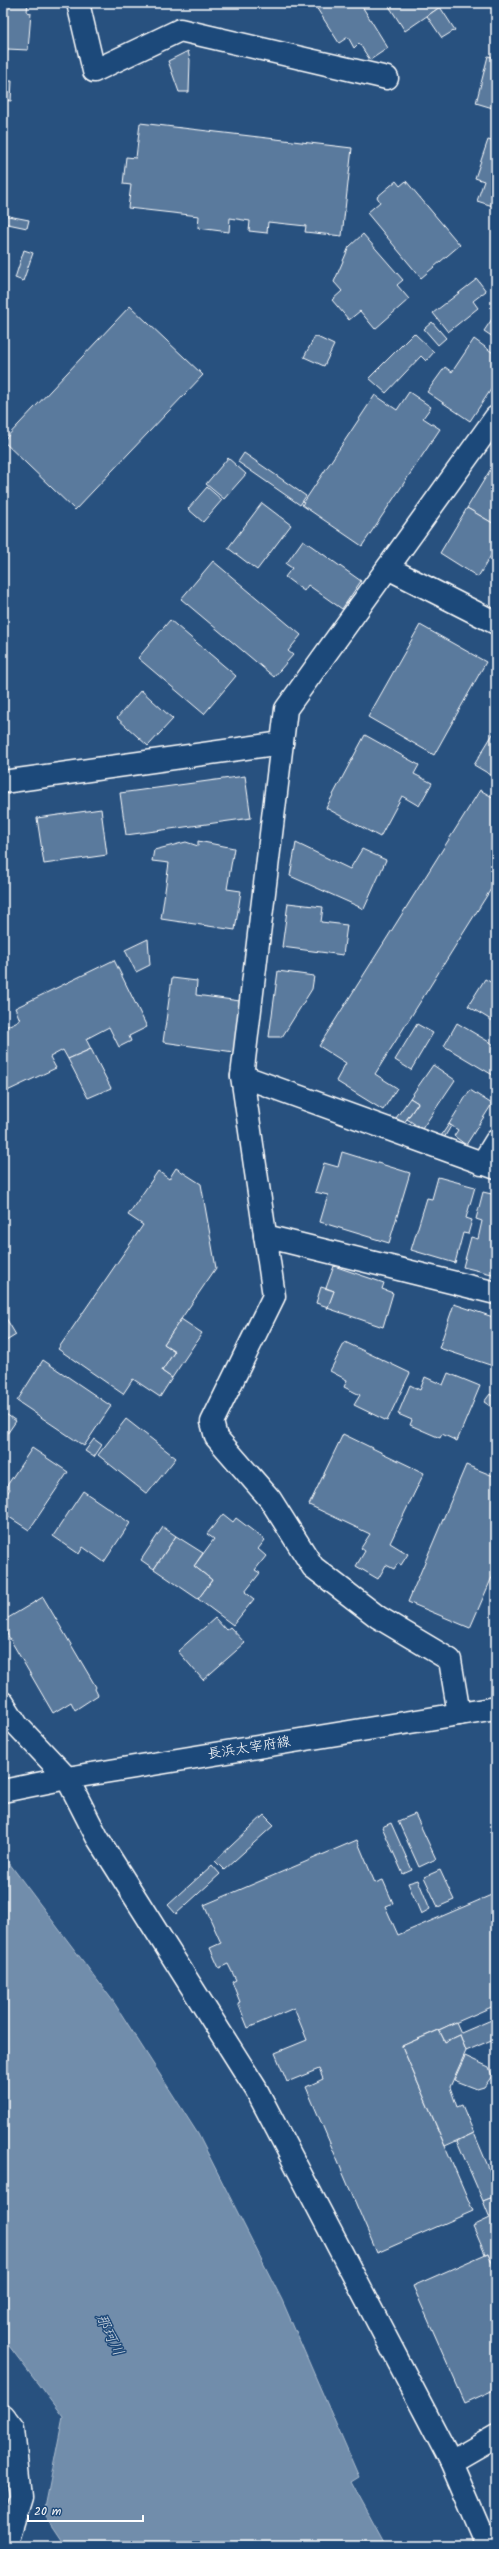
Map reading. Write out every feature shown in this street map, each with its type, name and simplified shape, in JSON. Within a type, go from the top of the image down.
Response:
[{"type":"street","points":[[78,3],[94,71],[180,30],[387,78]]},
{"type":"street","points":[[459,1714],[450,1660],[378,1617],[313,1567],[270,1499],[216,1437],[212,1422],[274,1296],[242,1076],[286,709],[496,417]]},
{"type":"street","points":[[388,568],[496,623]]},
{"type":"street","points":[[3,782],[282,743]]},
{"type":"street","points":[[242,1076],[489,1166],[496,1140]]},
{"type":"street","points":[[265,1236],[496,1293]]},
{"type":"street","points":[[3,1703],[17,1725],[67,1778],[97,1837],[256,2090],[451,2462],[487,2546]]},
{"type":"street","name":"長浜太宰府線","points":[[3,1791],[39,1785],[67,1778],[496,1708]]},
{"type":"street","points":[[3,2416],[13,2429],[20,2497],[5,2546]]},
{"type":"street","points":[[451,2462],[496,2436]]},
{"type":"water","name":"那珂川","points":[[3,1855],[113,2001],[198,2134],[282,2300],[359,2477],[351,2482],[386,2546],[66,2546],[44,2513],[63,2417],[3,2338]]},
{"type":"building","points":[[3,3],[28,3],[27,12],[31,13],[28,50],[7,49],[6,59],[3,59]]},
{"type":"building","points":[[321,3],[360,3],[388,48],[370,60],[359,43],[354,48],[348,37],[339,43],[316,7]]},
{"type":"building","points":[[387,3],[438,3],[440,7],[405,31]]},
{"type":"building","points":[[440,7],[455,30],[442,38],[427,16]]},
{"type":"building","points":[[188,51],[190,60],[189,92],[179,92],[168,61]]},
{"type":"building","points":[[488,56],[496,58],[496,109],[476,103]]},
{"type":"building","points":[[3,81],[12,81],[11,101],[3,100]]},
{"type":"building","points":[[140,123],[352,148],[342,236],[305,232],[306,226],[268,222],[267,233],[249,231],[250,221],[230,218],[229,232],[198,228],[199,216],[128,208],[131,185],[123,184],[126,157],[136,158]]},
{"type":"building","points":[[488,140],[496,142],[496,207],[477,201],[484,181],[475,178]]},
{"type":"building","points":[[396,181],[400,186],[406,181],[460,245],[421,278],[367,213],[380,202],[377,197]]},
{"type":"building","points":[[3,215],[29,220],[27,228],[3,223]]},
{"type":"building","points":[[363,234],[403,280],[397,285],[409,299],[375,329],[360,311],[349,320],[332,300],[342,291],[334,282],[349,247]]},
{"type":"building","points":[[24,250],[33,253],[23,281],[15,278]]},
{"type":"building","points":[[477,279],[486,291],[473,301],[478,308],[448,332],[433,313]]},
{"type":"building","points":[[130,306],[203,375],[75,510],[3,441]]},
{"type":"building","points":[[496,313],[496,339],[484,331]]},
{"type":"building","points":[[432,322],[446,338],[438,345],[424,329]]},
{"type":"building","points":[[414,333],[434,352],[426,361],[421,356],[386,393],[369,378]]},
{"type":"building","points":[[315,336],[334,345],[324,366],[304,357]]},
{"type":"building","points":[[474,339],[496,355],[496,382],[470,421],[427,392],[445,367],[452,372]]},
{"type":"building","points":[[409,392],[431,407],[423,418],[440,429],[362,546],[302,505],[375,395],[397,410]]},
{"type":"building","points":[[244,453],[306,496],[300,505],[238,462]]},
{"type":"building","points":[[228,458],[246,474],[224,499],[206,484]]},
{"type":"building","points":[[496,462],[496,525],[467,508]]},
{"type":"building","points":[[207,487],[222,500],[203,522],[188,509]]},
{"type":"building","points":[[262,503],[291,525],[257,570],[228,548]]},
{"type":"building","points":[[467,508],[496,525],[496,547],[478,577],[440,553]]},
{"type":"building","points":[[303,540],[361,581],[342,609],[308,585],[304,591],[285,577],[292,568],[286,564]]},
{"type":"building","points":[[213,561],[301,635],[288,651],[293,655],[274,677],[181,599]]},
{"type":"building","points":[[170,620],[236,676],[204,714],[138,658]]},
{"type":"building","points":[[420,625],[486,662],[434,755],[368,717]]},
{"type":"building","points":[[141,690],[173,719],[148,746],[117,718]]},
{"type":"building","points":[[496,729],[496,778],[474,765]]},
{"type":"building","points":[[365,735],[419,765],[414,774],[432,783],[419,806],[402,796],[380,837],[326,808]]},
{"type":"building","points":[[245,776],[251,818],[126,835],[120,793]]},
{"type":"building","points":[[480,790],[496,799],[496,881],[375,1074],[397,1088],[383,1110],[336,1081],[346,1063],[319,1046]]},
{"type":"building","points":[[101,809],[107,855],[44,864],[37,818]]},
{"type":"building","points":[[198,841],[234,848],[227,889],[241,891],[235,930],[161,919],[169,863],[152,861],[154,850],[186,842],[198,846]]},
{"type":"building","points":[[296,843],[350,869],[362,849],[386,860],[364,909],[290,876]]},
{"type":"building","points":[[288,903],[323,907],[321,922],[347,925],[343,955],[282,947]]},
{"type":"building","points":[[148,939],[150,965],[136,972],[125,950]]},
{"type":"building","points":[[114,960],[147,1027],[129,1036],[131,1041],[119,1047],[109,1027],[86,1039],[91,1049],[68,1059],[63,1050],[50,1057],[56,1068],[3,1093],[3,1028],[20,1020],[15,1008]]},
{"type":"building","points":[[278,971],[314,976],[312,989],[282,1037],[269,1037]]},
{"type":"building","points":[[172,978],[197,981],[196,995],[240,1001],[234,1052],[163,1042]]},
{"type":"building","points":[[485,979],[496,985],[496,1023],[468,1006]]},
{"type":"building","points":[[457,1023],[496,1046],[496,1077],[444,1046]]},
{"type":"building","points":[[417,1024],[433,1033],[411,1070],[395,1060]]},
{"type":"building","points":[[91,1049],[111,1088],[88,1098],[68,1059]]},
{"type":"building","points":[[433,1065],[455,1080],[422,1129],[407,1119],[418,1103],[410,1098]]},
{"type":"building","points":[[470,1090],[492,1104],[466,1145],[454,1136],[458,1130],[449,1124]]},
{"type":"building","points":[[410,1098],[418,1103],[404,1123],[396,1118]]},
{"type":"building","points":[[449,1124],[451,1126],[444,1138],[441,1136]]},
{"type":"building","points":[[342,1152],[410,1173],[389,1243],[320,1222],[328,1195],[315,1192],[324,1163],[338,1167]]},
{"type":"building","points":[[176,1168],[201,1184],[216,1268],[164,1344],[175,1351],[162,1371],[172,1378],[160,1397],[133,1379],[123,1394],[58,1349],[143,1225],[128,1215],[158,1171],[169,1179]]},
{"type":"building","points":[[438,1177],[475,1187],[466,1218],[472,1220],[468,1234],[463,1233],[455,1263],[411,1250],[427,1198],[432,1199]]},
{"type":"building","points":[[483,1192],[496,1195],[496,1275],[463,1267],[471,1237],[478,1239],[482,1221],[476,1219]]},
{"type":"building","points":[[334,1266],[384,1283],[382,1289],[393,1293],[383,1327],[327,1308],[334,1291],[326,1288]]},
{"type":"building","points":[[321,1287],[334,1291],[328,1307],[316,1303]]},
{"type":"building","points":[[454,1304],[496,1318],[496,1367],[439,1348]]},
{"type":"building","points":[[3,1313],[16,1335],[3,1343]]},
{"type":"building","points":[[181,1319],[202,1333],[172,1378],[162,1371],[175,1351],[164,1344]]},
{"type":"building","points":[[345,1342],[410,1373],[387,1421],[354,1405],[360,1395],[344,1387],[347,1380],[330,1371]]},
{"type":"building","points":[[43,1360],[111,1406],[84,1446],[17,1401]]},
{"type":"building","points":[[448,1373],[480,1386],[457,1441],[442,1434],[440,1438],[410,1425],[412,1420],[398,1414],[410,1385],[420,1390],[425,1377],[443,1385]]},
{"type":"building","points":[[490,1394],[496,1399],[493,1408],[484,1402]]},
{"type":"building","points":[[3,1412],[16,1421],[3,1440]]},
{"type":"building","points":[[126,1419],[176,1458],[147,1494],[98,1455]]},
{"type":"building","points":[[343,1434],[424,1473],[390,1543],[408,1554],[401,1565],[398,1563],[394,1569],[386,1565],[378,1579],[356,1566],[365,1551],[361,1548],[370,1534],[309,1505]]},
{"type":"building","points":[[94,1439],[102,1445],[94,1457],[85,1451]]},
{"type":"building","points":[[32,1448],[68,1472],[29,1530],[3,1513],[3,1500],[10,1489],[6,1487]]},
{"type":"building","points":[[466,1465],[496,1477],[496,1568],[470,1628],[408,1602]]},
{"type":"building","points":[[83,1491],[130,1523],[104,1562],[83,1547],[79,1554],[53,1536]]},
{"type":"building","points":[[223,1514],[233,1522],[236,1518],[265,1540],[258,1549],[266,1556],[255,1570],[260,1573],[245,1592],[254,1599],[233,1625],[198,1599],[212,1580],[194,1566],[214,1539],[207,1534]]},
{"type":"building","points":[[163,1527],[176,1536],[154,1569],[141,1560]]},
{"type":"building","points":[[176,1536],[203,1553],[194,1566],[212,1580],[198,1599],[154,1569]]},
{"type":"building","points":[[43,1597],[96,1687],[95,1689],[98,1695],[75,1710],[71,1702],[53,1713],[3,1627],[3,1621]]},
{"type":"building","points":[[215,1618],[226,1630],[230,1627],[245,1643],[203,1680],[178,1651]]},
{"type":"building","points":[[415,1814],[436,1859],[419,1867],[398,1821]]},
{"type":"building","points":[[264,1815],[274,1825],[224,1870],[215,1861]]},
{"type":"building","points":[[391,1823],[412,1870],[403,1874],[382,1827]]},
{"type":"building","points":[[357,1840],[375,1883],[383,1880],[393,1903],[385,1906],[398,1935],[496,1893],[496,2005],[402,2046],[473,2211],[377,2253],[306,2087],[323,2079],[319,2069],[287,2082],[275,2053],[307,2040],[294,2008],[248,2028],[238,2003],[240,2002],[232,1982],[236,1980],[228,1964],[219,1968],[210,1948],[221,1943],[204,1905]]},
{"type":"building","points":[[212,1865],[220,1874],[176,1914],[168,1905]]},
{"type":"building","points":[[440,1870],[454,1900],[438,1907],[424,1877]]},
{"type":"building","points":[[418,1880],[430,1909],[421,1914],[408,1883]]},
{"type":"building","points":[[496,2018],[496,2038],[466,2051],[460,2035],[445,2042],[439,2030],[456,2022],[461,2033]]},
{"type":"building","points":[[439,2030],[445,2042],[460,2035],[466,2051],[450,2087],[457,2107],[462,2105],[474,2133],[445,2146],[402,2046]]},
{"type":"building","points":[[465,2056],[489,2067],[492,2076],[484,2087],[477,2089],[454,2080]]},
{"type":"building","points":[[474,2133],[496,2185],[496,2196],[483,2201],[457,2141]]},
{"type":"building","points":[[496,2196],[496,2272],[488,2253],[485,2254],[473,2226],[490,2218],[483,2201]]},
{"type":"building","points":[[488,2253],[496,2272],[496,2389],[465,2403],[413,2286]]}]
